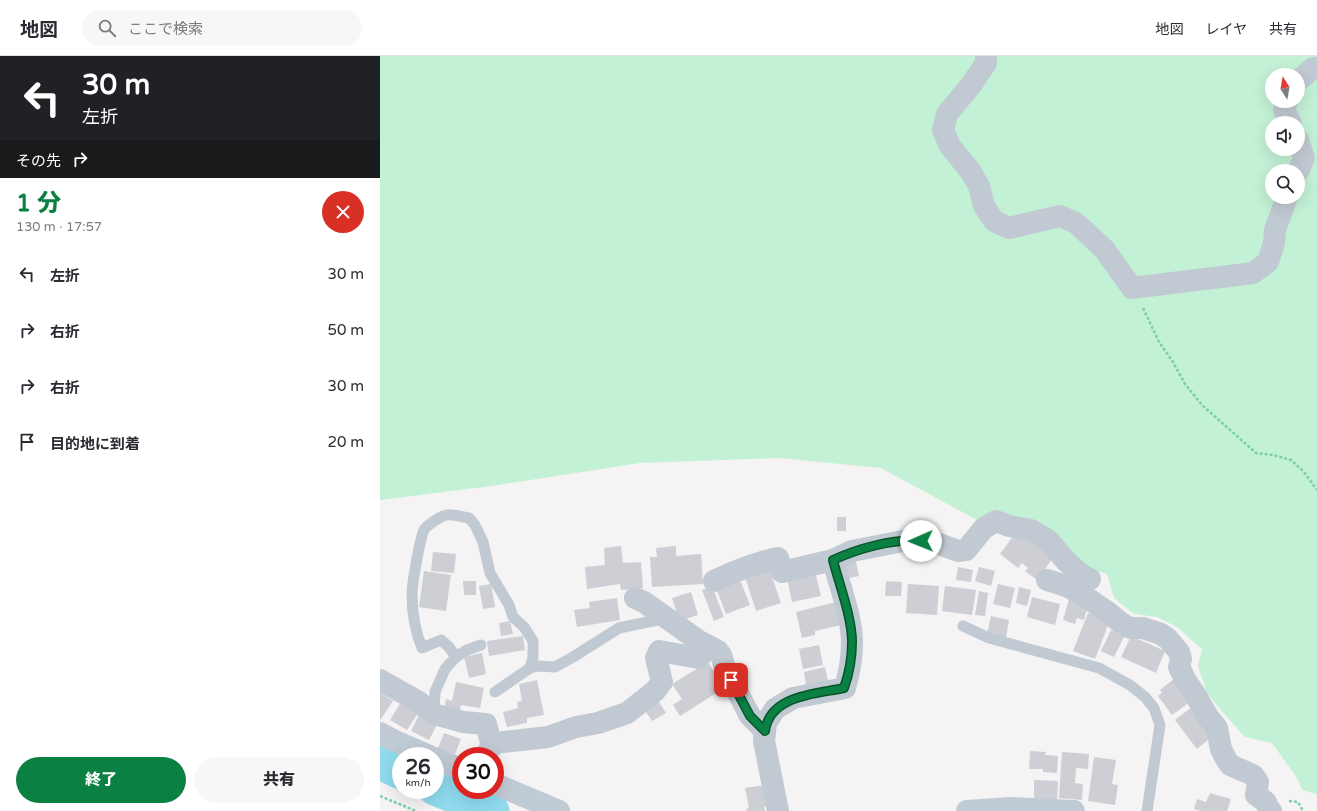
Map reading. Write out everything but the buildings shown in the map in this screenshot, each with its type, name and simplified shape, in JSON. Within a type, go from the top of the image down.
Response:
[{"type":"main road","points":[[380,733],[409,747]]},
{"type":"main road","points":[[504,788],[553,810]]},
{"type":"main road","points":[[967,811],[1010,808],[1074,811]]},
{"type":"street","points":[[986,56],[986,63],[971,85],[947,114],[943,130],[950,146],[971,172],[979,186],[984,206],[994,222],[1009,228],[1060,216],[1076,223],[1104,249],[1132,288],[1253,273],[1268,262],[1274,243],[1275,230],[1284,204]]},
{"type":"street","points":[[1305,75],[1313,68],[1317,68]]},
{"type":"street","points":[[714,581],[738,570],[778,558],[782,572],[833,560],[852,551],[908,540],[934,542],[958,552],[966,550],[984,528],[996,521],[1010,526],[1032,530],[1048,540],[1067,562],[1082,575],[1090,579]]},
{"type":"street","points":[[778,811],[764,741],[766,724],[775,709],[793,698],[844,688],[849,672],[852,642],[849,619],[833,560]]},
{"type":"street","points":[[1047,580],[1066,586],[1080,593],[1109,613],[1121,624],[1130,628],[1143,628],[1161,634],[1168,639],[1179,652],[1181,660],[1179,667],[1186,681],[1208,717],[1217,728],[1221,749],[1226,759],[1230,765],[1253,775],[1258,782],[1256,795],[1266,802],[1270,811]]},
{"type":"street","points":[[635,598],[644,602],[718,651],[721,655],[725,668],[750,716],[765,731]]},
{"type":"street","points":[[492,747],[494,743],[548,737],[576,727],[598,723],[627,713],[655,691],[662,682],[656,658],[659,651],[699,658],[709,646]]},
{"type":"street","points":[[380,680],[419,702],[434,714],[463,722],[486,724],[489,747]]},
{"type":"lane","points":[[456,657],[449,647],[441,640],[422,648],[418,638],[414,616],[412,592],[424,530],[436,520],[447,515],[469,518],[475,525],[483,542],[490,573],[509,605],[513,617],[524,627],[533,640],[533,657],[530,668]]},
{"type":"lane","points":[[495,692],[530,668],[538,666],[554,667],[573,657],[618,628],[668,618]]},
{"type":"lane","points":[[963,626],[989,638],[1099,668],[1130,685],[1145,697],[1154,708],[1160,724],[1147,811]]},
{"type":"lane","points":[[434,714],[435,692],[445,669],[456,657],[467,650],[481,645]]},
{"type":"path","points":[[1132,288],[1147,314],[1159,342],[1173,362],[1185,384],[1202,405],[1256,453],[1273,455],[1291,460],[1304,472],[1317,490]]},
{"type":"path","points":[[380,796],[416,811]]},
{"type":"green space","points":[[380,56],[1317,56],[1317,794],[1302,790],[1297,778],[1272,743],[1245,737],[1207,693],[1198,666],[1202,649],[1177,627],[1157,617],[1134,614],[1114,598],[1107,574],[1084,567],[979,521],[881,468],[779,458],[640,463],[491,486],[380,500]]},
{"type":"waterway","points":[[380,762],[392,768]]},
{"type":"waterway","points":[[444,792],[492,811]]},
{"type":"route","points":[[731,680],[750,716],[765,731],[766,724],[775,709],[793,698],[844,688],[849,672],[852,642],[849,619],[833,560],[852,551],[908,540],[921,541]]}]
